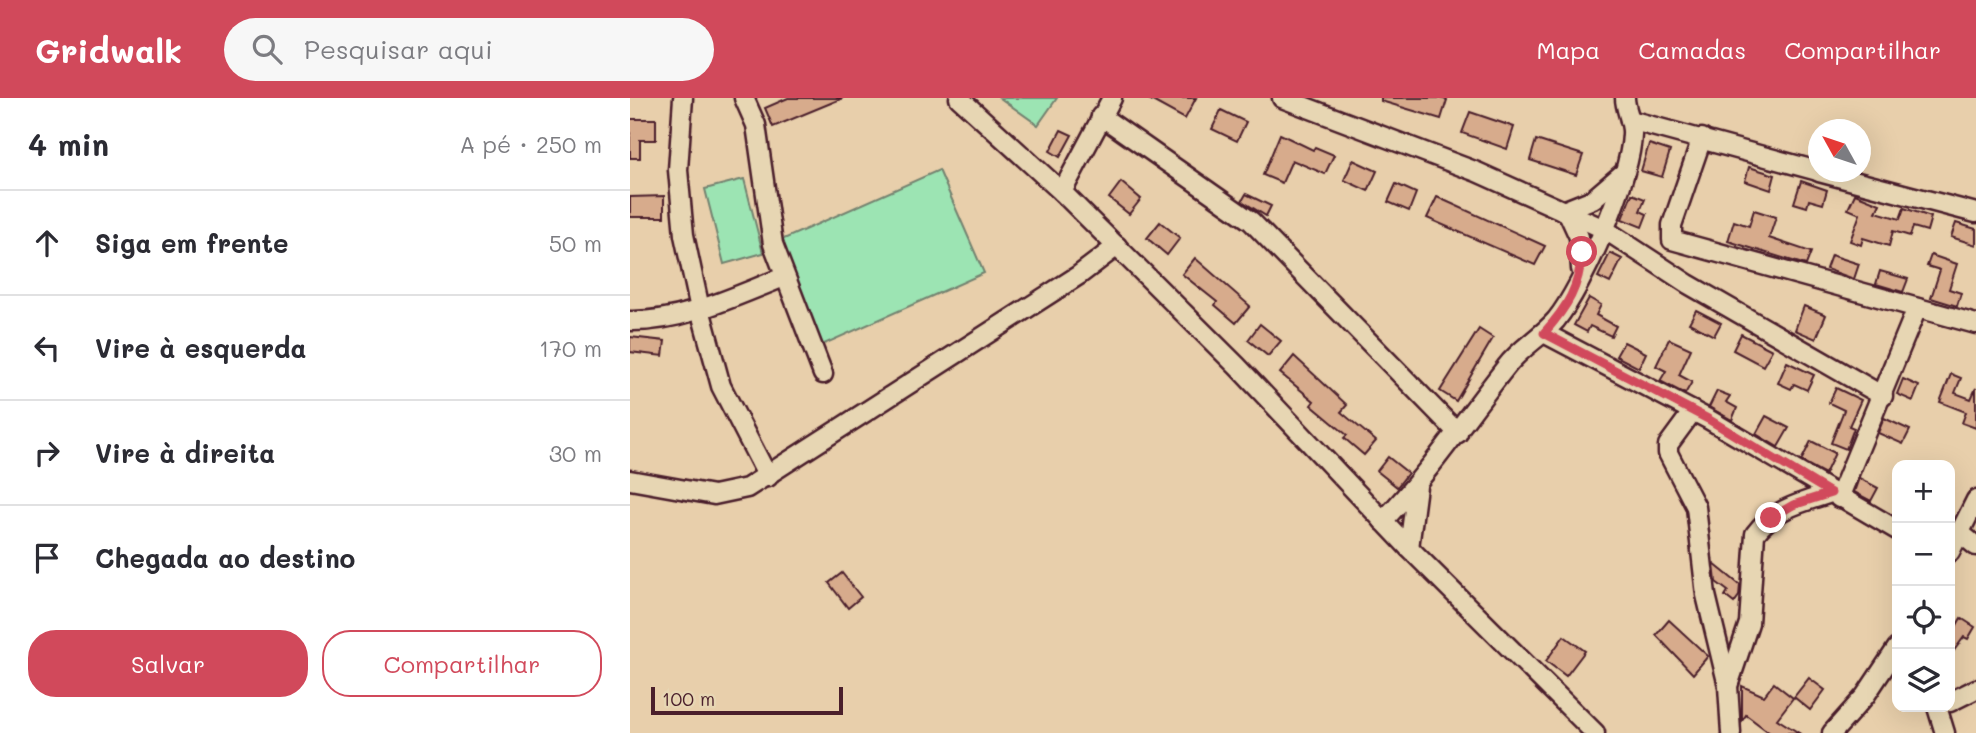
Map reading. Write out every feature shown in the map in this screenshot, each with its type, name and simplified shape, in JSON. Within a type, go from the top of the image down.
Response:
[{"type":"street","points":[[683,98],[678,170],[684,235],[700,309],[721,386],[768,477]]},
{"type":"street","points":[[744,98],[756,125],[773,244],[823,374]]},
{"type":"street","points":[[959,98],[1117,246],[1237,366],[1409,548],[1595,733]]},
{"type":"street","points":[[1062,192],[1112,98]]},
{"type":"street","points":[[1282,98],[1477,172],[1604,229],[1688,284],[1883,396]]},
{"type":"street","points":[[1383,521],[1417,486],[1517,352],[1544,333],[1565,307],[1604,229],[1624,173],[1632,133],[1625,98]]},
{"type":"street","points":[[1101,116],[1245,217],[1458,433]]},
{"type":"street","points":[[1630,120],[1808,168]]},
{"type":"street","points":[[1702,138],[1672,225],[1672,240],[1976,324]]},
{"type":"street","points":[[1566,212],[1593,199],[1624,173]]},
{"type":"street","points":[[1860,182],[1976,213]]},
{"type":"street","points":[[1566,212],[1579,237],[1582,252],[1580,280]]},
{"type":"street","points":[[630,480],[715,495],[747,488],[1079,275],[1117,246]]},
{"type":"street","points":[[630,321],[646,321],[700,309],[784,277]]},
{"type":"street","points":[[1835,495],[1883,396],[1917,308]]},
{"type":"street","points":[[1544,333],[1693,411],[1892,529]]},
{"type":"street","points":[[1693,411],[1668,445],[1668,453],[1696,507],[1706,595],[1728,686],[1731,733]]},
{"type":"street","points":[[1409,548],[1417,486]]},
{"type":"street","points":[[1728,686],[1749,622],[1755,534],[1771,518],[1793,505],[1835,495]]},
{"type":"street","points":[[1955,542],[1976,500]]},
{"type":"street","points":[[1960,533],[1976,546]]},
{"type":"street","points":[[1832,733],[1892,660]]},
{"type":"street","points":[[1955,700],[1976,689]]},
{"type":"street","points":[[1939,712],[1945,733]]},
{"type":"green space","points":[[1000,98],[1057,98],[1038,125]]},
{"type":"green space","points":[[939,170],[984,273],[822,345],[777,242]]},
{"type":"green space","points":[[744,179],[763,253],[724,264],[705,189]]},
{"type":"building","points":[[788,98],[843,98],[773,127],[765,108]]},
{"type":"building","points":[[1147,98],[1196,98],[1185,119]]},
{"type":"building","points":[[1381,98],[1447,100],[1441,119],[1381,101]]},
{"type":"building","points":[[1221,110],[1246,122],[1237,141],[1212,129]]},
{"type":"building","points":[[1470,112],[1514,127],[1507,149],[1462,133]]},
{"type":"building","points":[[630,119],[656,119],[656,140],[640,140],[640,158],[630,158]]},
{"type":"building","points":[[1061,130],[1072,135],[1060,157],[1050,151]]},
{"type":"building","points":[[1280,134],[1313,150],[1315,147],[1334,155],[1325,174],[1292,160],[1282,183],[1263,175]]},
{"type":"building","points":[[1536,140],[1583,155],[1576,175],[1530,160]]},
{"type":"building","points":[[1649,144],[1670,151],[1662,177],[1641,171]]},
{"type":"building","points":[[1353,160],[1377,171],[1368,191],[1344,180]]},
{"type":"building","points":[[1749,167],[1775,175],[1771,190],[1745,181]]},
{"type":"building","points":[[1801,181],[1827,190],[1823,204],[1809,200],[1807,207],[1794,203]]},
{"type":"building","points":[[1121,182],[1141,199],[1129,214],[1109,198]]},
{"type":"building","points":[[1396,184],[1416,193],[1409,211],[1388,202]]},
{"type":"building","points":[[1246,194],[1271,206],[1266,216],[1242,201]]},
{"type":"building","points":[[1632,194],[1645,199],[1640,211],[1647,214],[1642,227],[1622,219]]},
{"type":"building","points":[[1855,194],[1880,204],[1876,212],[1900,219],[1904,208],[1931,217],[1927,231],[1913,227],[1910,236],[1893,231],[1889,246],[1863,238],[1861,245],[1850,241],[1860,214],[1848,209]]},
{"type":"building","points":[[664,196],[664,217],[630,217],[630,197]]},
{"type":"building","points":[[1437,197],[1545,246],[1535,265],[1427,218]]},
{"type":"building","points":[[1754,210],[1776,217],[1769,238],[1811,252],[1806,265],[1728,241],[1734,221],[1749,226]]},
{"type":"building","points":[[1160,222],[1180,238],[1167,255],[1147,238]]},
{"type":"building","points":[[1956,223],[1976,229],[1976,245],[1951,237]]},
{"type":"building","points":[[1610,253],[1622,259],[1610,283],[1598,277]]},
{"type":"building","points":[[1831,255],[1859,264],[1854,279],[1826,269]]},
{"type":"building","points":[[1931,255],[1957,264],[1949,289],[1961,293],[1957,306],[1931,298],[1940,270],[1927,266]]},
{"type":"building","points":[[1195,258],[1250,306],[1236,323],[1215,305],[1217,302],[1182,274]]},
{"type":"building","points":[[1880,271],[1908,279],[1903,292],[1876,284]]},
{"type":"building","points":[[1589,298],[1601,305],[1596,315],[1616,326],[1611,336],[1590,326],[1587,332],[1574,325]]},
{"type":"building","points":[[1804,306],[1826,315],[1816,339],[1795,330]]},
{"type":"building","points":[[1696,310],[1721,323],[1714,336],[1689,323]]},
{"type":"building","points":[[1260,324],[1281,341],[1268,356],[1248,340]]},
{"type":"building","points":[[1479,329],[1493,338],[1456,401],[1440,391]]},
{"type":"building","points":[[1741,334],[1772,350],[1763,366],[1733,350]]},
{"type":"building","points":[[630,337],[665,341],[663,356],[630,352]]},
{"type":"building","points":[[1669,339],[1691,349],[1679,375],[1692,382],[1685,394],[1660,381],[1666,371],[1656,366]]},
{"type":"building","points":[[1624,342],[1646,353],[1639,368],[1616,356]]},
{"type":"building","points":[[1294,356],[1347,405],[1341,412],[1376,441],[1364,455],[1344,438],[1347,435],[1311,405],[1314,401],[1280,373]]},
{"type":"building","points":[[1787,362],[1814,375],[1807,390],[1794,384],[1791,389],[1778,383]]},
{"type":"building","points":[[1951,374],[1961,378],[1955,393],[1971,399],[1976,388],[1976,428],[1962,423],[1966,412],[1940,402]]},
{"type":"building","points":[[1903,379],[1919,386],[1913,401],[1897,394]]},
{"type":"building","points":[[1836,388],[1861,400],[1849,426],[1854,428],[1846,449],[1831,443],[1844,410],[1829,403]]},
{"type":"building","points":[[1717,391],[1730,396],[1726,402],[1737,408],[1732,420],[1709,407]]},
{"type":"building","points":[[1766,416],[1789,428],[1778,447],[1756,434]]},
{"type":"building","points":[[1884,418],[1910,430],[1903,444],[1878,433]]},
{"type":"building","points":[[1811,441],[1835,453],[1825,474],[1801,461]]},
{"type":"building","points":[[1388,457],[1408,473],[1397,487],[1377,471]]},
{"type":"building","points":[[1859,478],[1878,488],[1871,501],[1854,492]]},
{"type":"building","points":[[1714,564],[1740,585],[1739,596],[1734,603],[1725,596],[1728,591],[1716,582]]},
{"type":"building","points":[[842,573],[861,597],[848,608],[829,583]]},
{"type":"building","points":[[1961,618],[1975,627],[1968,639],[1964,637],[1955,649],[1955,649],[1955,628]]},
{"type":"building","points":[[1669,620],[1708,656],[1693,674],[1656,635]]},
{"type":"building","points":[[1564,636],[1585,651],[1566,676],[1546,661]]},
{"type":"building","points":[[1809,678],[1825,690],[1810,710],[1794,697]]},
{"type":"building","points":[[1774,683],[1793,698],[1777,719],[1799,733],[1770,733],[1746,715],[1742,721],[1742,686],[1764,696]]},
{"type":"route","points":[[1582,252],[1580,280],[1557,319],[1544,333],[1640,381],[1831,493],[1793,505],[1771,518]]}]
